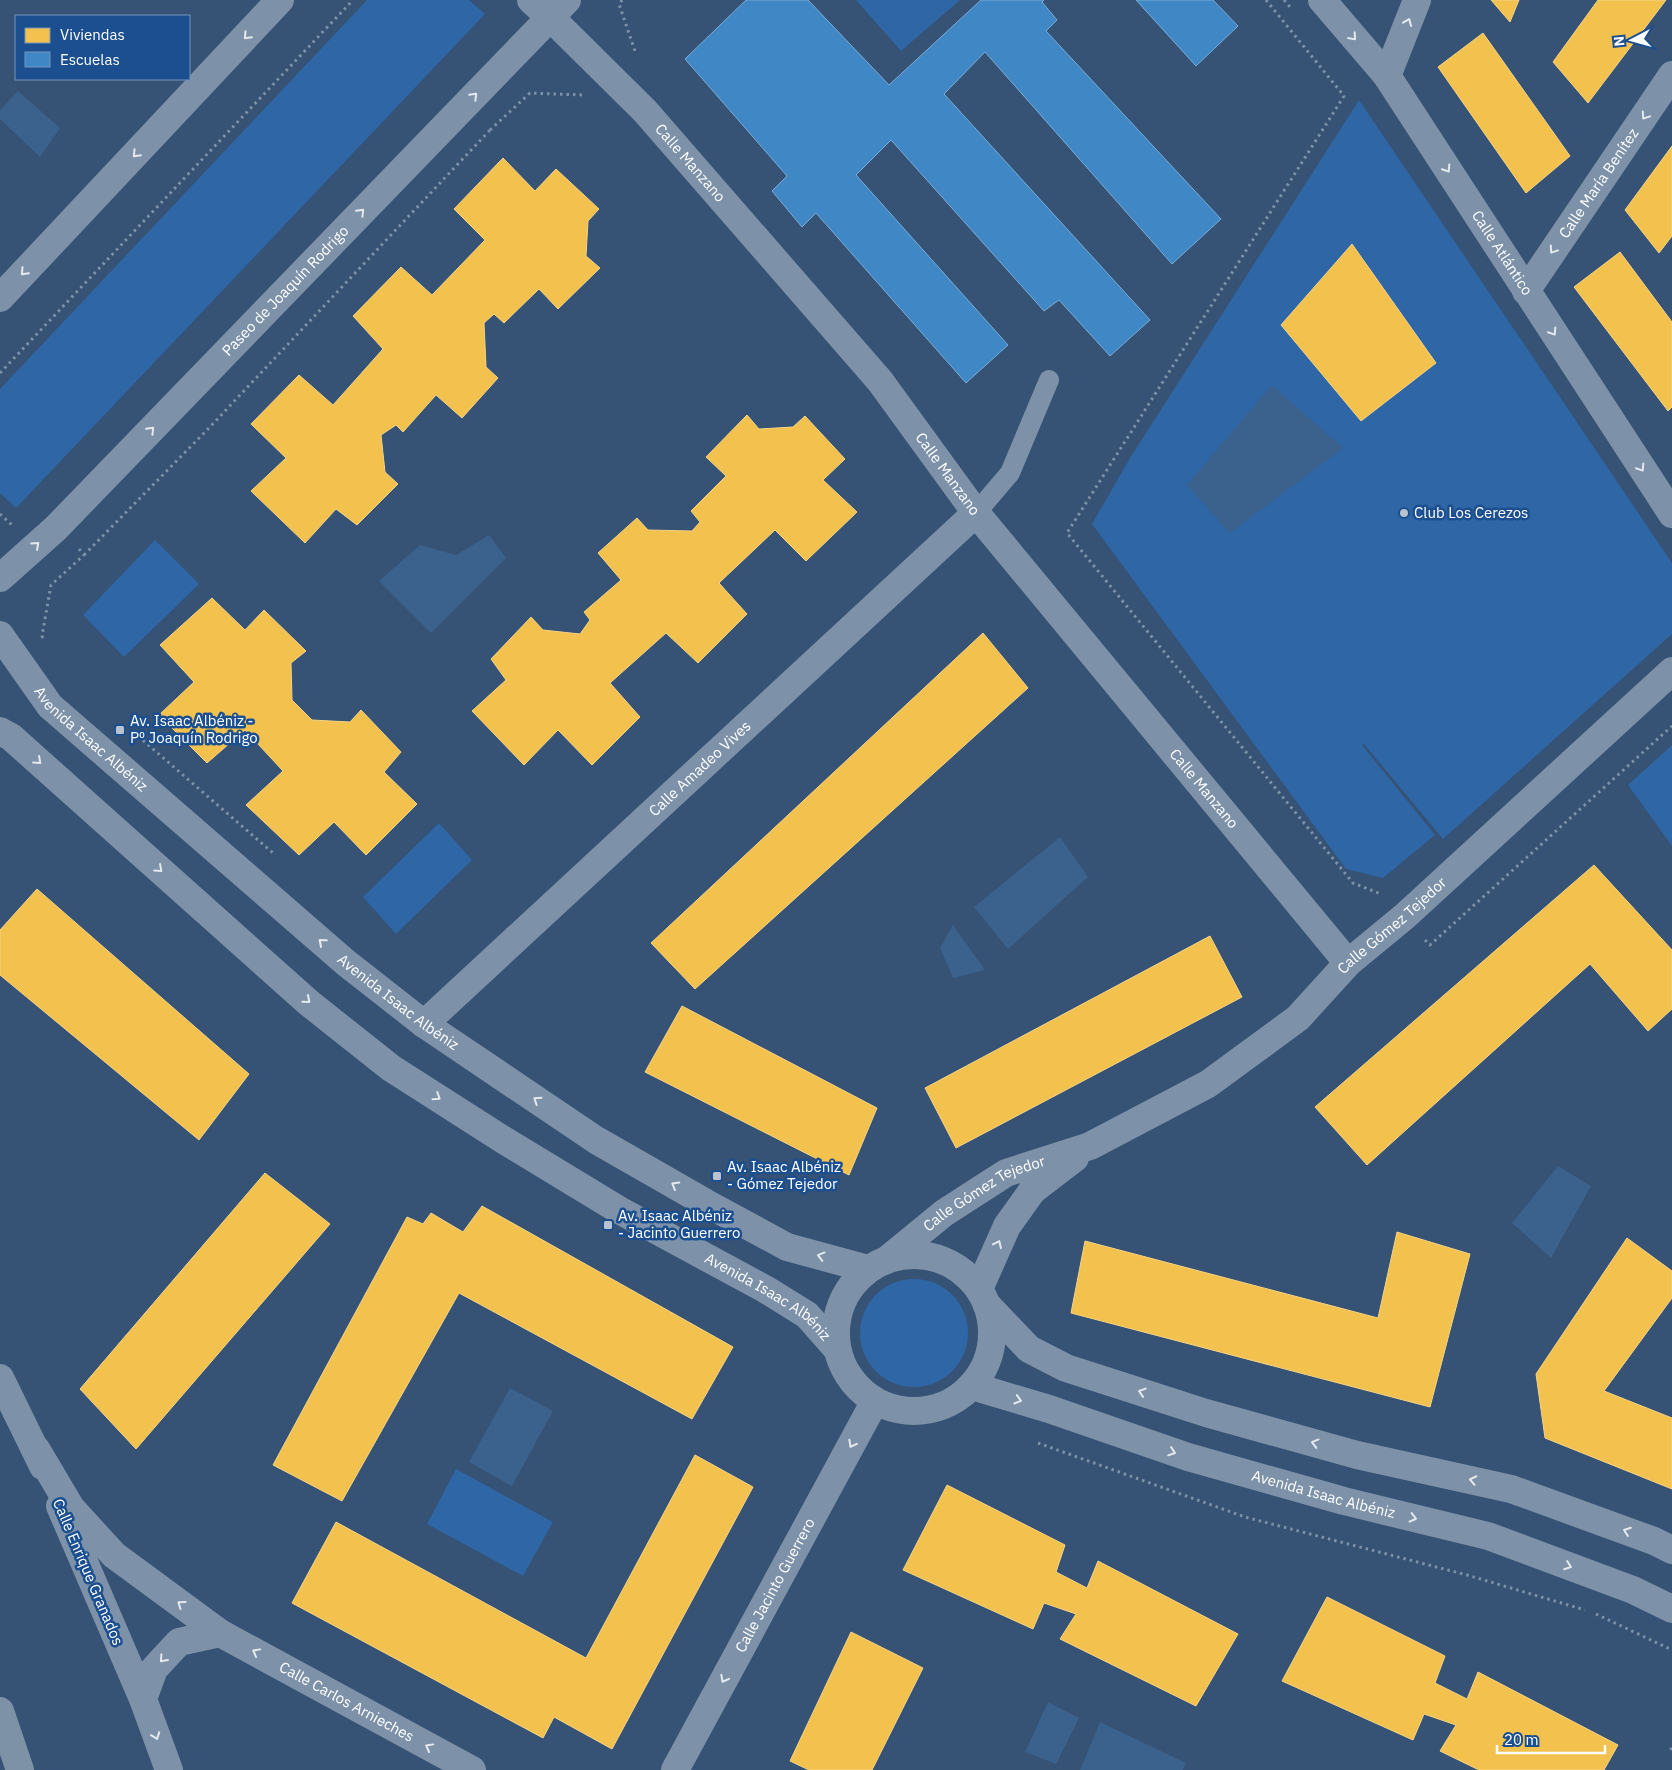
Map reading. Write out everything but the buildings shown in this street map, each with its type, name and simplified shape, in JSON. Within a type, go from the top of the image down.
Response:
[{"type":"highway","points":[[0,1711],[20,1770]]},
{"type":"street","points":[[0,298],[280,0]]},
{"type":"street","name":"Calle Manzano","points":[[531,0],[559,9],[645,111],[880,381],[976,513],[1348,963]]},
{"type":"street","name":"Calle Atlántico","points":[[1322,0],[1387,76],[1526,291],[1667,495]]},
{"type":"street","points":[[1387,76],[1417,0]]},
{"type":"street","name":"Paseo de Joaquín Rodrigo","points":[[0,578],[56,528],[559,9]]},
{"type":"street","name":"Calle María Benítez","points":[[1526,291],[1672,75]]},
{"type":"street","name":"Calle Amadeo Vives","points":[[424,1024],[976,513]]},
{"type":"street","name":"Avenida Isaac Albéniz","points":[[0,635],[50,706],[345,962],[424,1024],[596,1140],[788,1247],[878,1263]]},
{"type":"street","name":"Calle Gómez Tejedor","points":[[878,1263],[944,1213],[1006,1173],[1090,1146],[1208,1084],[1298,1018],[1348,963],[1405,916],[1672,671]]},
{"type":"street","name":"Avenida Isaac Albéniz","points":[[0,731],[11,737],[309,1003],[391,1068],[502,1139],[619,1210],[790,1305],[807,1316],[837,1349]]},
{"type":"street","name":"Calle Gómez Tejedor","points":[[983,1297],[1007,1226],[1032,1191],[1090,1146]]},
{"type":"street","points":[[983,1297],[992,1326],[990,1348],[984,1368],[972,1386],[951,1402],[926,1410],[900,1410],[875,1401],[858,1388],[845,1370],[837,1349],[836,1326],[840,1304],[852,1284],[878,1263],[914,1254],[939,1258],[961,1270],[1028,1349],[1066,1368],[1206,1413],[1357,1455],[1511,1489],[1654,1541],[1672,1550]]},
{"type":"street","name":"Calle Enrique Granados","points":[[0,1378],[36,1449],[142,1699],[169,1770]]},
{"type":"street","name":"Avenida Isaac Albéniz","points":[[972,1386],[1049,1409],[1188,1457],[1344,1501],[1488,1536],[1633,1590],[1672,1610]]},
{"type":"street","name":"Calle Jacinto Guerrero","points":[[675,1770],[875,1401]]},
{"type":"street","name":"Calle Carlos Arnieches","points":[[36,1449],[71,1508],[114,1555],[220,1633],[472,1770]]},
{"type":"street","points":[[142,1699],[154,1669],[179,1642],[220,1633]]},
{"type":"lane","points":[[976,513],[1010,473],[1050,380]]},
{"type":"path","points":[[0,373],[353,0]]},
{"type":"path","points":[[1266,0],[1344,96],[1067,533],[1352,883],[1381,894],[1405,916],[1430,945],[1672,726]]},
{"type":"path","points":[[47,643],[42,636],[51,585],[84,555],[208,429],[490,130],[465,105]]},
{"type":"path","points":[[56,528],[84,555]]},
{"type":"path","points":[[134,732],[277,857]]},
{"type":"path","points":[[1038,1443],[1245,1517],[1467,1575],[1592,1612],[1672,1650]]},
{"type":"shaded area","points":[[367,0],[469,0],[485,14],[16,508],[0,493],[0,389]]},
{"type":"shaded area","points":[[856,0],[960,0],[901,51]]},
{"type":"shaded area","points":[[18,91],[60,128],[40,157],[0,119],[0,110]]},
{"type":"shaded area","name":"Club Los Cerezos","points":[[1359,100],[1672,563],[1672,634],[1443,839],[1364,744],[1362,745],[1435,835],[1383,878],[1346,869],[1092,524],[1130,458]]},
{"type":"shaded area","points":[[1272,385],[1343,448],[1230,533],[1187,485]]},
{"type":"shaded area","points":[[489,535],[506,558],[431,633],[379,581],[420,545],[456,555]]},
{"type":"shaded area","points":[[155,540],[199,584],[124,657],[83,615]]},
{"type":"shaded area","points":[[1672,745],[1672,846],[1628,785]]},
{"type":"shaded area","points":[[439,823],[472,860],[396,934],[363,897]]},
{"type":"shaded area","points":[[1060,837],[1088,877],[1008,949],[974,907]]},
{"type":"shaded area","points":[[953,925],[985,970],[953,978],[940,948]]},
{"type":"shaded area","points":[[1558,1166],[1591,1186],[1551,1258],[1512,1223]]},
{"type":"shaded area","points":[[914,1279],[935,1283],[952,1295],[964,1312],[968,1333],[964,1354],[952,1371],[935,1383],[914,1387],[893,1383],[876,1371],[864,1354],[860,1333],[864,1312],[876,1295],[893,1283]]},
{"type":"shaded area","points":[[510,1388],[553,1411],[512,1486],[469,1462]]},
{"type":"shaded area","points":[[456,1469],[553,1522],[523,1576],[427,1524]]},
{"type":"shaded area","points":[[1048,1702],[1079,1718],[1056,1764],[1025,1752]]},
{"type":"shaded area","points":[[1100,1722],[1186,1763],[1183,1770],[1080,1770]]},
{"type":"place","name":"Club Los Cerezos","points":[[1404,513]]},
{"type":"place","name":"Av. Isaac Albéniz - Pº Joaquín Rodrigo","points":[[120,730]]},
{"type":"place","name":"Av. Isaac Albéniz - Gómez Tejedor","points":[[717,1176]]},
{"type":"place","name":"Av. Isaac Albéniz - Jacinto Guerrero","points":[[608,1225]]}]
